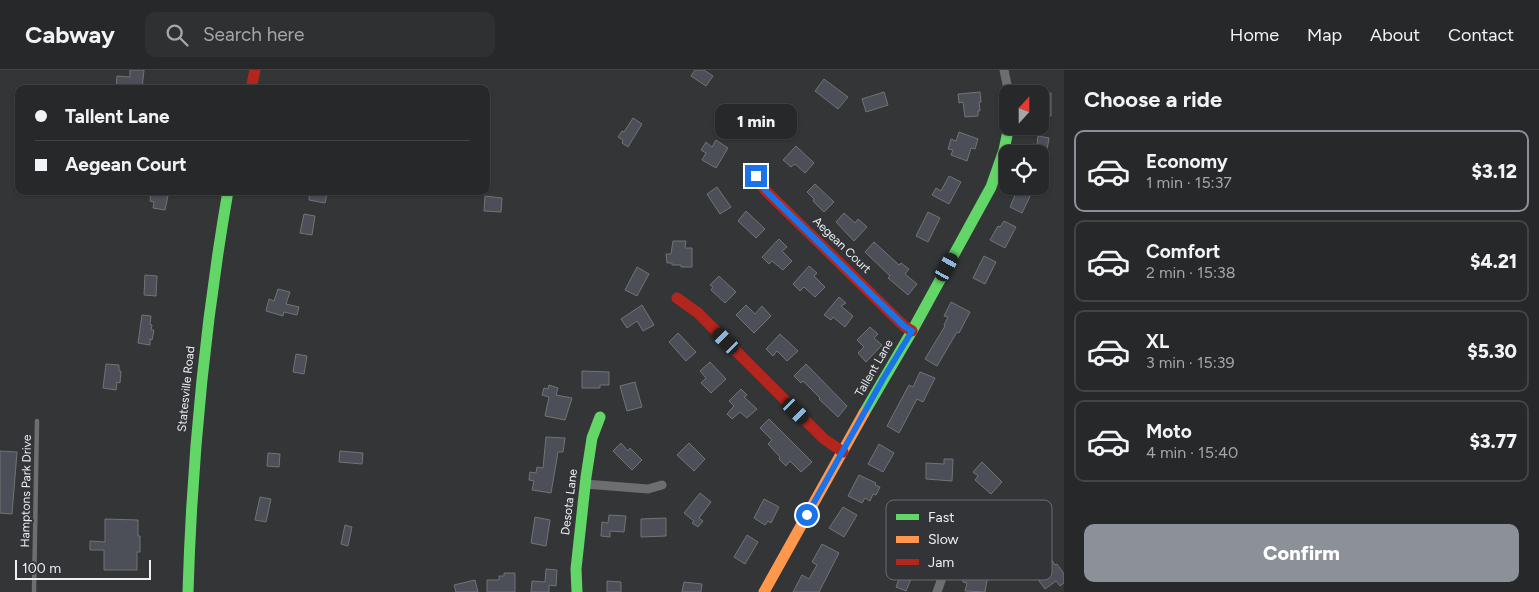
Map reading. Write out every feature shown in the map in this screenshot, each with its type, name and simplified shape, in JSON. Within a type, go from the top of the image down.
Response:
[{"type":"street","points":[[252,85],[255,70]]},
{"type":"street","points":[[1004,70],[1007,85]]},
{"type":"street","name":"Tallent Lane","points":[[764,592],[991,187],[1007,135]]},
{"type":"street","name":"Aegean Court","points":[[756,176],[765,190],[897,319],[912,331]]},
{"type":"street","name":"Statesville Road","points":[[188,592],[194,446],[206,330],[227,195]]},
{"type":"street","points":[[677,298],[698,313],[824,439],[843,452]]},
{"type":"street","name":"Desota Lane","points":[[577,592],[576,569],[580,519],[590,448],[600,417]]},
{"type":"street","points":[[585,484],[648,489],[662,485]]},
{"type":"lane","name":"Hamptons Park Drive","points":[[34,592],[37,421]]},
{"type":"building","points":[[130,70],[144,70],[142,85],[116,85],[117,76],[130,77]]},
{"type":"building","points":[[695,70],[704,70],[713,76],[706,86],[691,76]]},
{"type":"building","points":[[824,79],[848,97],[838,109],[815,91]]},
{"type":"building","points":[[884,92],[888,105],[866,112],[862,99]]},
{"type":"building","points":[[980,92],[981,102],[979,102],[980,111],[978,111],[978,116],[965,117],[963,102],[959,103],[958,94]]},
{"type":"building","points":[[1049,93],[1051,93],[1051,116],[1049,116]]},
{"type":"building","points":[[633,118],[642,124],[628,147],[618,137],[622,131],[624,132]]},
{"type":"building","points":[[742,124],[768,125],[767,138],[741,137]]},
{"type":"building","points":[[959,132],[978,139],[975,149],[971,148],[967,161],[951,155],[953,150],[948,149],[951,139],[956,141]]},
{"type":"building","points":[[1038,136],[1049,138],[1048,145],[1037,145]]},
{"type":"building","points":[[716,140],[728,148],[716,168],[702,160],[706,153],[701,150],[706,142],[712,147]]},
{"type":"building","points":[[796,146],[814,163],[805,173],[795,164],[791,167],[783,160]]},
{"type":"building","points":[[949,176],[961,182],[949,204],[932,195],[936,188],[941,191]]},
{"type":"building","points":[[815,184],[834,202],[824,212],[807,192]]},
{"type":"building","points":[[717,187],[731,207],[720,214],[707,194]]},
{"type":"building","points":[[151,195],[168,195],[165,210],[153,208],[154,202],[150,201]]},
{"type":"building","points":[[310,195],[327,195],[325,203],[309,200]]},
{"type":"building","points":[[1015,195],[1031,195],[1022,213],[1010,207]]},
{"type":"building","points":[[485,196],[502,198],[501,212],[484,211]]},
{"type":"building","points":[[746,211],[765,229],[756,238],[738,221]]},
{"type":"building","points":[[928,212],[940,218],[928,242],[916,236]]},
{"type":"building","points":[[844,213],[855,223],[858,219],[867,227],[854,241],[836,222]]},
{"type":"building","points":[[304,214],[315,216],[312,235],[300,233]]},
{"type":"building","points":[[1004,221],[1016,227],[1005,248],[990,240],[998,226],[1000,227]]},
{"type":"building","points":[[779,239],[787,247],[782,251],[792,261],[783,270],[772,261],[769,264],[762,257]]},
{"type":"building","points":[[673,241],[686,241],[685,248],[692,248],[692,267],[681,267],[681,265],[667,263],[666,254],[671,254]]},
{"type":"building","points":[[874,242],[899,265],[901,263],[909,269],[905,274],[917,284],[908,295],[888,278],[890,276],[865,252]]},
{"type":"building","points":[[984,256],[996,262],[985,284],[973,278]]},
{"type":"building","points":[[809,266],[817,273],[814,276],[825,287],[815,297],[804,287],[800,291],[793,284]]},
{"type":"building","points":[[637,267],[649,274],[637,296],[625,290]]},
{"type":"building","points":[[145,275],[157,276],[156,296],[144,295]]},
{"type":"building","points":[[719,276],[736,292],[725,303],[711,290],[713,287],[710,285]]},
{"type":"building","points":[[278,289],[290,292],[286,304],[299,307],[297,315],[284,312],[283,316],[266,311],[269,299],[274,301]]},
{"type":"building","points":[[839,297],[846,303],[841,306],[853,316],[845,327],[833,317],[831,320],[824,315]]},
{"type":"building","points":[[951,302],[970,312],[959,333],[957,332],[937,366],[925,359],[945,326],[948,317],[944,316]]},
{"type":"building","points":[[642,305],[654,325],[643,331],[637,321],[627,328],[621,319]]},
{"type":"building","points":[[746,305],[755,314],[762,306],[771,316],[754,333],[736,315]]},
{"type":"building","points":[[142,315],[151,316],[151,330],[154,330],[152,340],[150,339],[150,345],[138,343]]},
{"type":"building","points":[[870,327],[878,334],[874,338],[882,345],[866,362],[858,353],[864,347],[857,340]]},
{"type":"building","points":[[678,333],[696,352],[686,361],[669,342]]},
{"type":"building","points":[[780,334],[798,351],[787,361],[777,351],[773,356],[766,349]]},
{"type":"building","points":[[296,354],[307,356],[304,374],[293,372]]},
{"type":"building","points":[[710,362],[726,379],[711,393],[701,383],[706,378],[700,371]]},
{"type":"building","points":[[106,364],[119,365],[119,371],[121,371],[120,383],[117,382],[116,390],[103,388]]},
{"type":"building","points":[[806,364],[847,406],[838,417],[803,381],[801,383],[794,376]]},
{"type":"building","points":[[582,371],[609,372],[609,385],[600,385],[600,388],[582,388]]},
{"type":"building","points":[[920,372],[935,378],[923,402],[917,399],[899,433],[887,426],[909,385],[913,387]]},
{"type":"building","points":[[635,382],[642,407],[627,411],[620,386]]},
{"type":"building","points":[[549,385],[558,388],[556,395],[572,398],[565,420],[545,416],[549,397],[542,395],[544,388],[548,389]]},
{"type":"building","points":[[741,389],[747,395],[744,397],[757,409],[747,418],[740,412],[732,419],[727,414],[734,406],[729,401]]},
{"type":"building","points":[[769,419],[812,462],[801,472],[790,461],[786,466],[768,444],[772,440],[760,428]]},
{"type":"building","points":[[546,437],[565,438],[563,452],[558,452],[551,493],[532,490],[534,481],[529,480],[530,472],[536,473],[537,467],[543,468]]},
{"type":"building","points":[[621,443],[628,451],[630,448],[642,460],[632,470],[613,451]]},
{"type":"building","points":[[689,443],[705,459],[694,471],[677,455]]},
{"type":"building","points":[[879,444],[894,453],[883,472],[868,464]]},
{"type":"building","points":[[0,451],[17,452],[12,514],[0,513]]},
{"type":"building","points":[[340,451],[363,453],[362,464],[339,462]]},
{"type":"building","points":[[268,453],[280,454],[279,467],[267,466]]},
{"type":"building","points":[[944,459],[953,459],[952,481],[926,479],[926,463],[944,464]]},
{"type":"building","points":[[982,462],[1002,482],[991,494],[975,480],[978,476],[973,472]]},
{"type":"building","points":[[859,475],[880,487],[876,495],[873,494],[870,501],[865,498],[862,503],[848,496]]},
{"type":"building","points":[[700,493],[711,502],[699,518],[703,521],[698,527],[684,513]]},
{"type":"building","points":[[260,497],[271,499],[266,522],[255,520]]},
{"type":"building","points":[[764,499],[779,507],[771,523],[768,521],[765,525],[754,518]]},
{"type":"building","points":[[843,507],[857,515],[844,537],[829,528]]},
{"type":"building","points":[[609,515],[626,516],[624,532],[610,531],[610,537],[601,536],[602,522],[608,523]]},
{"type":"building","points":[[535,517],[550,520],[546,546],[531,543]]},
{"type":"building","points":[[666,518],[666,536],[641,537],[641,519]]},
{"type":"building","points":[[105,519],[138,520],[140,552],[137,552],[137,570],[104,570],[104,550],[90,550],[90,541],[105,542]]},
{"type":"building","points":[[345,525],[352,527],[348,546],[341,544]]},
{"type":"building","points":[[747,535],[758,542],[745,564],[734,557]]},
{"type":"building","points":[[822,544],[839,553],[819,592],[793,592],[802,575],[809,579],[817,565],[812,562]]},
{"type":"building","points":[[1052,560],[1064,574],[1064,583],[1060,586],[1056,581],[1045,589],[1038,580],[1052,580]]},
{"type":"building","points":[[546,569],[557,570],[556,586],[549,585],[549,592],[531,592],[532,581],[545,582]]},
{"type":"building","points":[[504,573],[515,573],[515,592],[487,592],[487,580],[499,580],[499,576],[504,576]]},
{"type":"building","points":[[475,580],[478,592],[456,592],[454,585]]},
{"type":"building","points":[[899,580],[911,580],[906,591],[896,587]]},
{"type":"building","points":[[963,580],[987,580],[985,592],[965,591],[967,583],[963,582]]},
{"type":"building","points":[[607,581],[621,582],[621,592],[607,592]]},
{"type":"building","points":[[684,582],[702,584],[701,592],[682,592]]},
{"type":"traffic: fast","points":[[864,413],[912,331],[991,187],[1007,135]]},
{"type":"traffic: fast","points":[[188,592],[196,441],[206,341],[227,195]]},
{"type":"traffic: fast","points":[[577,592],[576,569],[586,477],[592,438],[600,417]]},
{"type":"traffic: slow","points":[[764,592],[864,413]]},
{"type":"traffic: jam","points":[[252,85],[255,70]]},
{"type":"traffic: jam","points":[[756,176],[765,190],[904,326],[912,331]]},
{"type":"traffic: jam","points":[[677,298],[698,313],[824,439],[843,452]]},
{"type":"route","points":[[756,176],[765,190],[904,326],[912,331],[807,515]]}]
